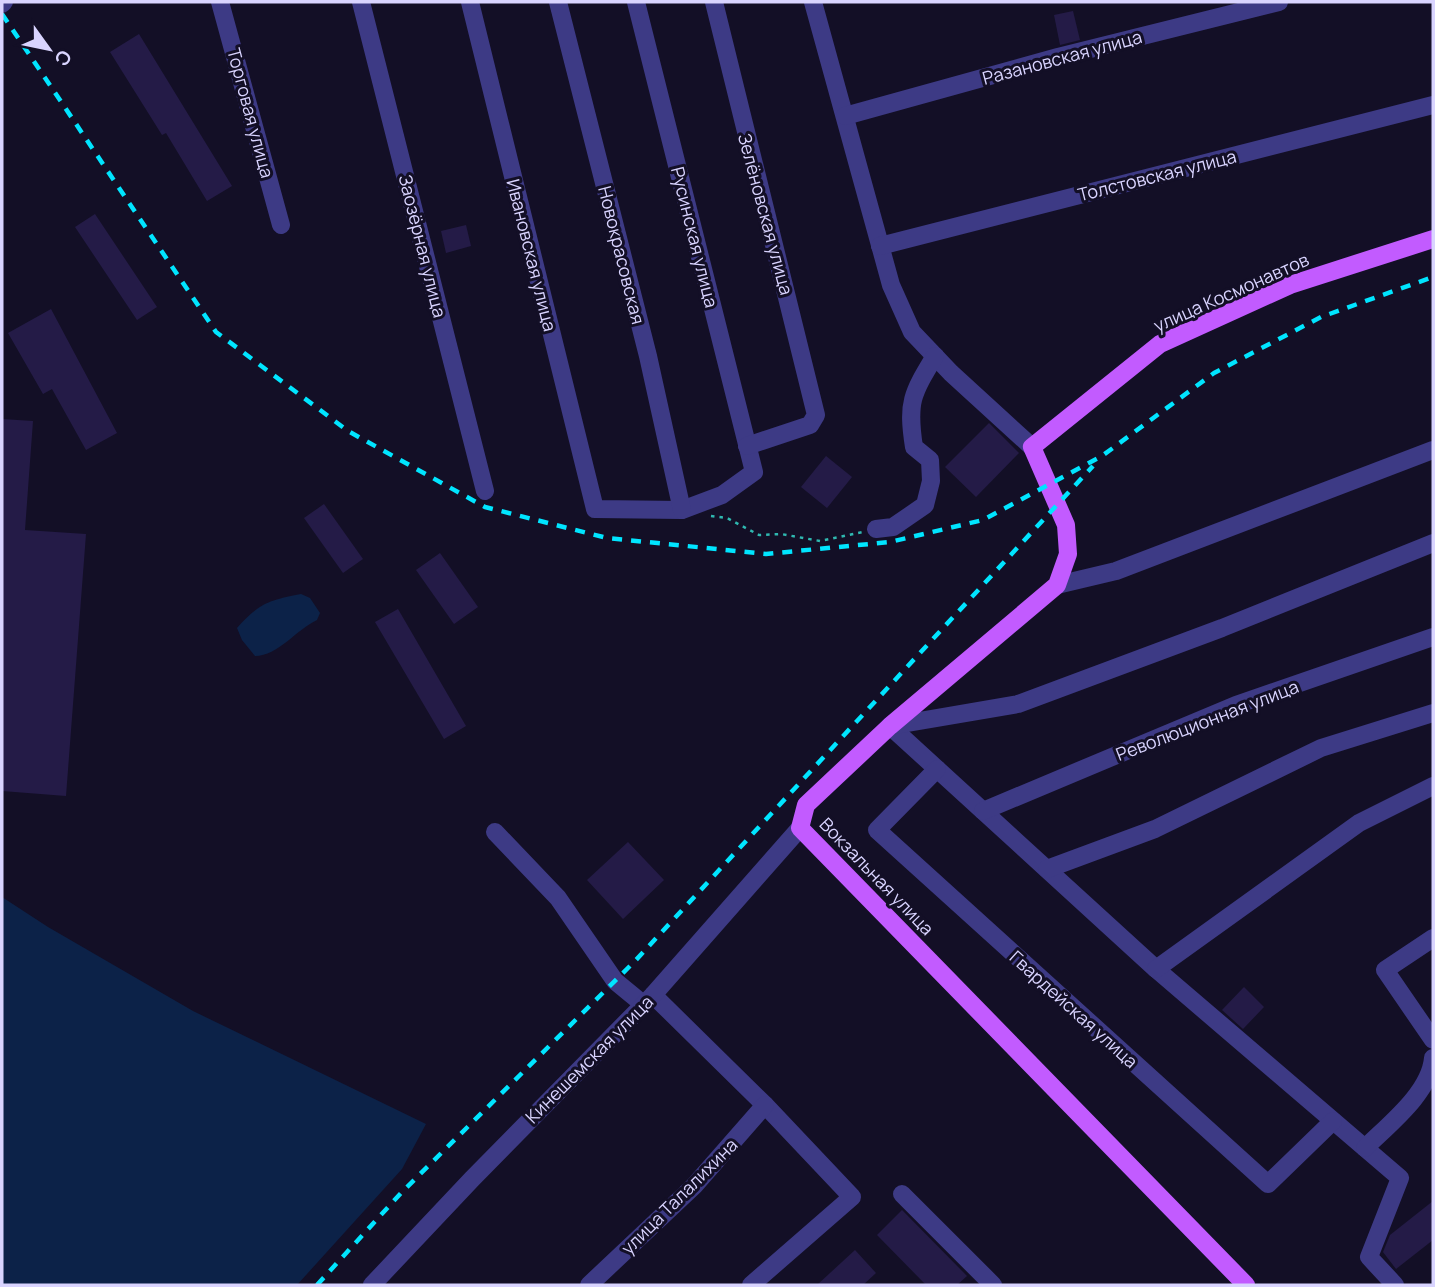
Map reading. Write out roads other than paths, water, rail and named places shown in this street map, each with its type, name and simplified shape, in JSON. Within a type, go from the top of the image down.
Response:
[{"type":"main road","name":"улица Космонавтов","points":[[1032,446],[1160,345],[1290,285],[1433,239]]},
{"type":"main road","points":[[1032,446],[1066,525],[1068,554],[1057,585]]},
{"type":"main road","name":"Вокзальная улица","points":[[1057,585],[890,726],[806,805],[800,828],[1247,1285]]},
{"type":"street","name":"Торговая улица","points":[[220,2],[282,225]]},
{"type":"street","name":"Заозёрная улица","points":[[361,2],[485,491]]},
{"type":"street","name":"Ивановская улица","points":[[470,2],[595,509],[682,510]]},
{"type":"street","name":"Новокрасовская","points":[[558,2],[648,356],[682,510]]},
{"type":"street","name":"Русинская улица","points":[[636,2],[754,472],[722,495],[682,510]]},
{"type":"street","name":"Зелёновская улица","points":[[714,2],[816,415],[810,425],[747,446]]},
{"type":"street","points":[[813,2],[891,285],[912,332],[1032,446]]},
{"type":"street","name":"Разановская улица","points":[[845,116],[1058,57],[1279,2]]},
{"type":"street","name":"Толстовская улица","points":[[880,246],[1433,105]]},
{"type":"street","points":[[876,529],[893,527],[925,505],[931,481],[930,460],[915,447],[910,420],[914,390],[935,356]]},
{"type":"street","points":[[1057,585],[1116,571],[1433,450]]},
{"type":"street","points":[[890,726],[1018,704],[1222,628],[1433,543]]},
{"type":"street","name":"Революционная улица","points":[[983,811],[1236,705],[1433,638]]},
{"type":"street","points":[[1047,869],[1155,829],[1321,748],[1433,713]]},
{"type":"street","points":[[890,726],[1156,969],[1400,1178],[1369,1257],[1395,1285]]},
{"type":"street","name":"Гвардейская улица","points":[[937,769],[877,830],[1268,1184],[1334,1121]]},
{"type":"street","points":[[1156,969],[1359,823],[1433,786]]},
{"type":"street","name":"Кинешемская улица","points":[[372,1285],[648,1000],[800,828]]},
{"type":"street","points":[[495,832],[558,898],[615,981],[648,1000],[765,1105],[852,1197],[751,1285]]},
{"type":"street","points":[[1433,938],[1385,970],[1433,1040]]},
{"type":"street","points":[[1365,1148],[1416,1097],[1433,1066],[1433,1058]]},
{"type":"street","name":"улица Талалихина","points":[[589,1285],[694,1186],[765,1105]]},
{"type":"street","points":[[902,1194],[993,1285]]},
{"type":"water","points":[[301,594],[310,598],[320,613],[317,620],[272,652],[255,656],[242,640],[237,628],[266,604]]},
{"type":"water","points":[[2,897],[48,927],[193,1011],[426,1124],[402,1169],[297,1285],[2,1285]]},
{"type":"railway","points":[[2,14],[216,332],[348,431],[485,507],[607,538],[766,554],[890,542],[983,520],[1102,456],[1214,373],[1321,317],[1433,277]]},
{"type":"railway","points":[[317,1285],[401,1193],[635,961],[1093,466]]}]
